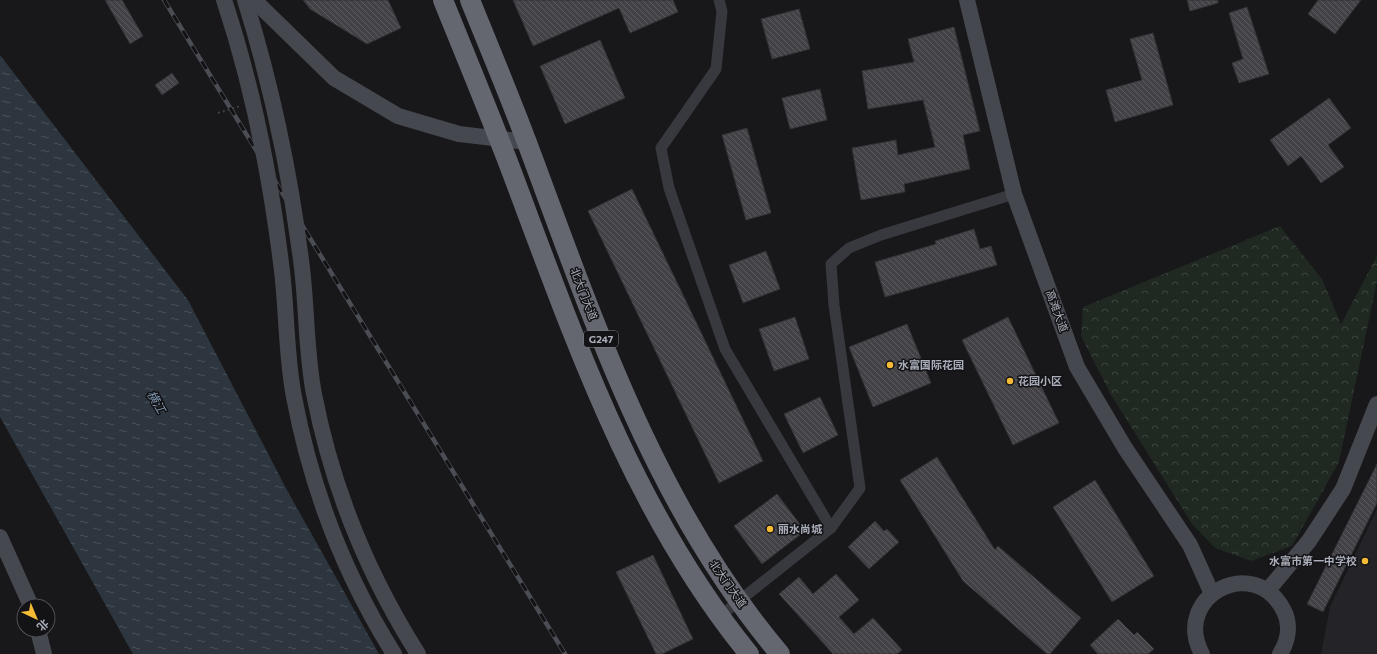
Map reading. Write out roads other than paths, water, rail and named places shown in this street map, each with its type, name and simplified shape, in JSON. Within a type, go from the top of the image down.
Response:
[{"type":"highway","name":"G247","points":[[443,0],[499,139],[575,341],[623,451],[668,538],[720,616],[749,654]]},
{"type":"highway","name":"北大门大道","points":[[470,0],[527,142],[586,301],[645,440],[686,519],[739,601],[780,654]]},
{"type":"main road","points":[[224,0],[246,79],[267,178],[282,270],[290,372],[304,440],[320,495],[343,557],[361,594],[394,654]]},
{"type":"main road","points":[[245,0],[269,89],[288,180],[302,268],[310,368],[323,434],[339,489],[362,549],[392,611],[418,654]]},
{"type":"main road","points":[[254,0],[334,78],[398,116],[459,134],[527,142]]},
{"type":"main road","name":"高滩大道","points":[[968,0],[1014,194],[1077,366],[1124,448],[1190,545],[1212,594]]},
{"type":"main road","points":[[1268,590],[1309,541],[1343,489],[1377,404]]},
{"type":"main road","points":[[0,537],[27,598]]},
{"type":"main road","points":[[1202,654],[1195,637],[1195,624],[1199,611],[1206,599],[1212,594],[1228,584],[1242,582],[1256,584],[1268,590],[1279,601],[1286,615],[1288,630],[1285,646],[1280,654]]},
{"type":"main road","points":[[40,638],[44,654]]},
{"type":"street","points":[[718,0],[722,11],[716,69],[661,148],[669,188],[725,350],[831,528]]},
{"type":"street","points":[[720,616],[831,528],[860,488],[834,306],[831,264],[849,248],[880,235],[1014,194]]},
{"type":"water","name":"横江","points":[[0,55],[188,300],[288,492],[379,654],[133,654],[0,417]]},
{"type":"railway","points":[[164,0],[565,654]]},
{"type":"place","name":"水富国际花园","points":[[890,365]]},
{"type":"place","name":"花园小区","points":[[1010,381]]},
{"type":"place","name":"丽水尚城","points":[[770,529]]},
{"type":"place","name":"水富市第一中学校","points":[[1365,561]]}]
